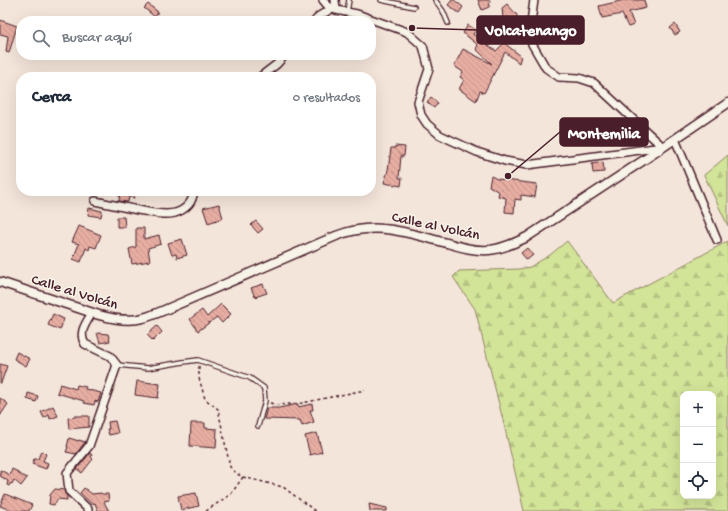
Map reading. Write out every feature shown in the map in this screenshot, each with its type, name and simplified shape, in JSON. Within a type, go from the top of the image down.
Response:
[{"type":"street","points":[[323,0],[328,6],[334,9],[363,16]]},
{"type":"street","points":[[334,9],[335,0]]},
{"type":"street","points":[[534,0],[530,30],[532,44],[546,68],[559,77],[579,78],[594,83],[663,147]]},
{"type":"street","points":[[319,16],[334,9]]},
{"type":"street","points":[[376,21],[407,32],[423,46],[428,69],[418,102],[421,115],[427,124],[440,135],[477,152],[505,161],[527,165],[663,147]]},
{"type":"street","points":[[267,72],[281,60]]},
{"type":"street","name":"Calle al Volcán","points":[[0,282],[106,317],[130,319],[144,318],[167,309],[336,236],[360,229],[377,228],[396,230],[470,249],[489,250],[501,248],[527,237],[728,103]]},
{"type":"street","points":[[675,139],[717,240]]},
{"type":"street","points":[[95,202],[162,214],[175,213],[183,209],[189,205],[193,196]]},
{"type":"street","points":[[88,511],[88,509],[69,491],[67,473],[89,446],[117,365],[110,356],[85,344],[82,340],[82,330],[92,313]]},
{"type":"lane","points":[[347,12],[349,0]]},
{"type":"lane","points":[[382,0],[414,7]]},
{"type":"lane","points":[[435,0],[443,10],[448,23]]},
{"type":"lane","points":[[117,365],[148,368],[198,360],[250,378],[264,388],[265,401],[258,426]]},
{"type":"path","points":[[198,360],[199,378],[205,399],[218,409],[230,467],[243,477],[283,487],[315,511]]},
{"type":"path","points":[[265,401],[279,405],[365,390]]},
{"type":"path","points":[[206,511],[231,494],[243,477]]},
{"type":"green space","points":[[728,155],[728,226],[704,175]]},
{"type":"green space","points":[[567,241],[613,303],[728,241],[728,511],[524,511],[475,309],[453,277],[459,271],[519,269],[530,267],[550,255]]},
{"type":"building","points":[[452,0],[463,7],[459,13],[448,5]]},
{"type":"building","points":[[478,0],[490,0],[489,7],[482,10]]},
{"type":"building","points":[[624,0],[644,0],[646,8],[629,12],[634,25],[628,27],[622,14],[602,18],[599,6]]},
{"type":"building","points":[[148,4],[158,12],[156,16],[154,16],[144,8]]},
{"type":"building","points":[[507,4],[517,15],[515,31],[506,33],[500,27],[501,20],[503,19],[502,8]]},
{"type":"building","points":[[0,20],[16,26],[9,53],[6,52],[8,36],[0,34]]},
{"type":"building","points":[[675,24],[680,32],[675,35],[670,28]]},
{"type":"building","points":[[468,25],[476,30],[473,34],[496,51],[504,43],[521,56],[519,63],[505,52],[484,93],[480,91],[476,101],[459,89],[464,80],[460,77],[463,72],[454,66],[463,49],[492,64],[476,49],[478,45],[463,33]]},
{"type":"building","points":[[431,97],[438,103],[434,108],[427,102]]},
{"type":"building","points":[[395,146],[405,147],[404,156],[401,156],[399,178],[402,178],[401,186],[384,183],[388,170],[391,148],[395,148]]},
{"type":"building","points":[[603,162],[604,172],[593,173],[592,164]]},
{"type":"building","points":[[491,176],[497,179],[537,184],[535,197],[521,195],[521,200],[515,199],[514,213],[505,212],[506,198],[498,196],[499,192],[489,186]]},
{"type":"building","points":[[120,196],[134,196],[134,198],[129,197],[128,202],[119,201]]},
{"type":"building","points":[[219,204],[223,218],[208,223],[203,208]]},
{"type":"building","points":[[89,208],[102,211],[101,217],[88,215]]},
{"type":"building","points":[[117,217],[124,217],[125,227],[117,227]]},
{"type":"building","points":[[256,221],[263,229],[258,233],[251,225]]},
{"type":"building","points":[[79,226],[101,235],[96,248],[90,246],[89,250],[86,248],[81,262],[73,259],[79,244],[72,242]]},
{"type":"building","points":[[136,228],[144,228],[144,239],[159,235],[161,244],[148,248],[150,261],[132,264],[129,249],[136,247]]},
{"type":"building","points":[[182,239],[187,255],[177,258],[176,254],[172,255],[168,243]]},
{"type":"building","points":[[527,248],[533,255],[527,260],[521,253]]},
{"type":"building","points":[[263,284],[267,293],[255,297],[251,288]]},
{"type":"building","points":[[221,304],[231,314],[222,323],[217,317],[198,331],[190,319],[202,310],[207,317]]},
{"type":"building","points":[[53,314],[64,319],[60,330],[48,325]]},
{"type":"building","points":[[157,326],[162,332],[153,341],[147,335]]},
{"type":"building","points":[[97,333],[108,334],[110,341],[100,343]]},
{"type":"building","points":[[17,352],[30,359],[26,366],[14,359]]},
{"type":"building","points":[[0,364],[7,366],[1,383],[0,383]]},
{"type":"building","points":[[137,381],[160,384],[158,398],[135,395]]},
{"type":"building","points":[[60,384],[76,389],[77,385],[86,387],[85,389],[101,393],[98,402],[95,401],[94,405],[84,403],[84,401],[57,393]]},
{"type":"building","points":[[28,393],[38,396],[36,402],[27,399]]},
{"type":"building","points":[[0,398],[8,404],[0,416]]},
{"type":"building","points":[[298,404],[298,407],[312,404],[313,410],[310,410],[314,422],[302,426],[300,420],[264,419],[267,408],[279,408]]},
{"type":"building","points":[[53,406],[58,416],[50,419],[49,415],[44,418],[41,412]]},
{"type":"building","points":[[75,416],[89,416],[89,427],[69,429],[68,418]]},
{"type":"building","points":[[115,421],[118,433],[109,435],[107,429],[109,429],[108,422]]},
{"type":"building","points":[[191,423],[205,423],[205,428],[217,429],[216,448],[190,446]]},
{"type":"building","points":[[317,433],[322,452],[310,455],[305,436]]},
{"type":"building","points":[[69,438],[85,442],[76,454],[66,452]]},
{"type":"building","points":[[41,451],[46,454],[43,461],[48,463],[46,469],[32,464],[34,459],[38,459]]},
{"type":"building","points":[[90,453],[93,459],[82,473],[77,469]]},
{"type":"building","points":[[12,469],[27,478],[21,486],[14,480],[9,486],[7,485],[8,481],[0,476],[0,470],[10,475]]},
{"type":"building","points":[[84,488],[92,494],[108,494],[109,501],[104,502],[109,511],[98,511],[95,503],[92,504],[80,493]]},
{"type":"building","points":[[55,489],[64,490],[67,500],[58,499],[54,505],[49,504],[50,495]]},
{"type":"building","points":[[196,493],[199,506],[181,510],[178,496]]},
{"type":"building","points":[[5,494],[32,505],[29,511],[13,511],[0,506]]},
{"type":"building","points":[[369,504],[387,508],[387,511],[370,511]]},
{"type":"place","name":"Volcatenango","points":[[412,28]]},
{"type":"place","name":"Montemilia","points":[[508,176]]}]
